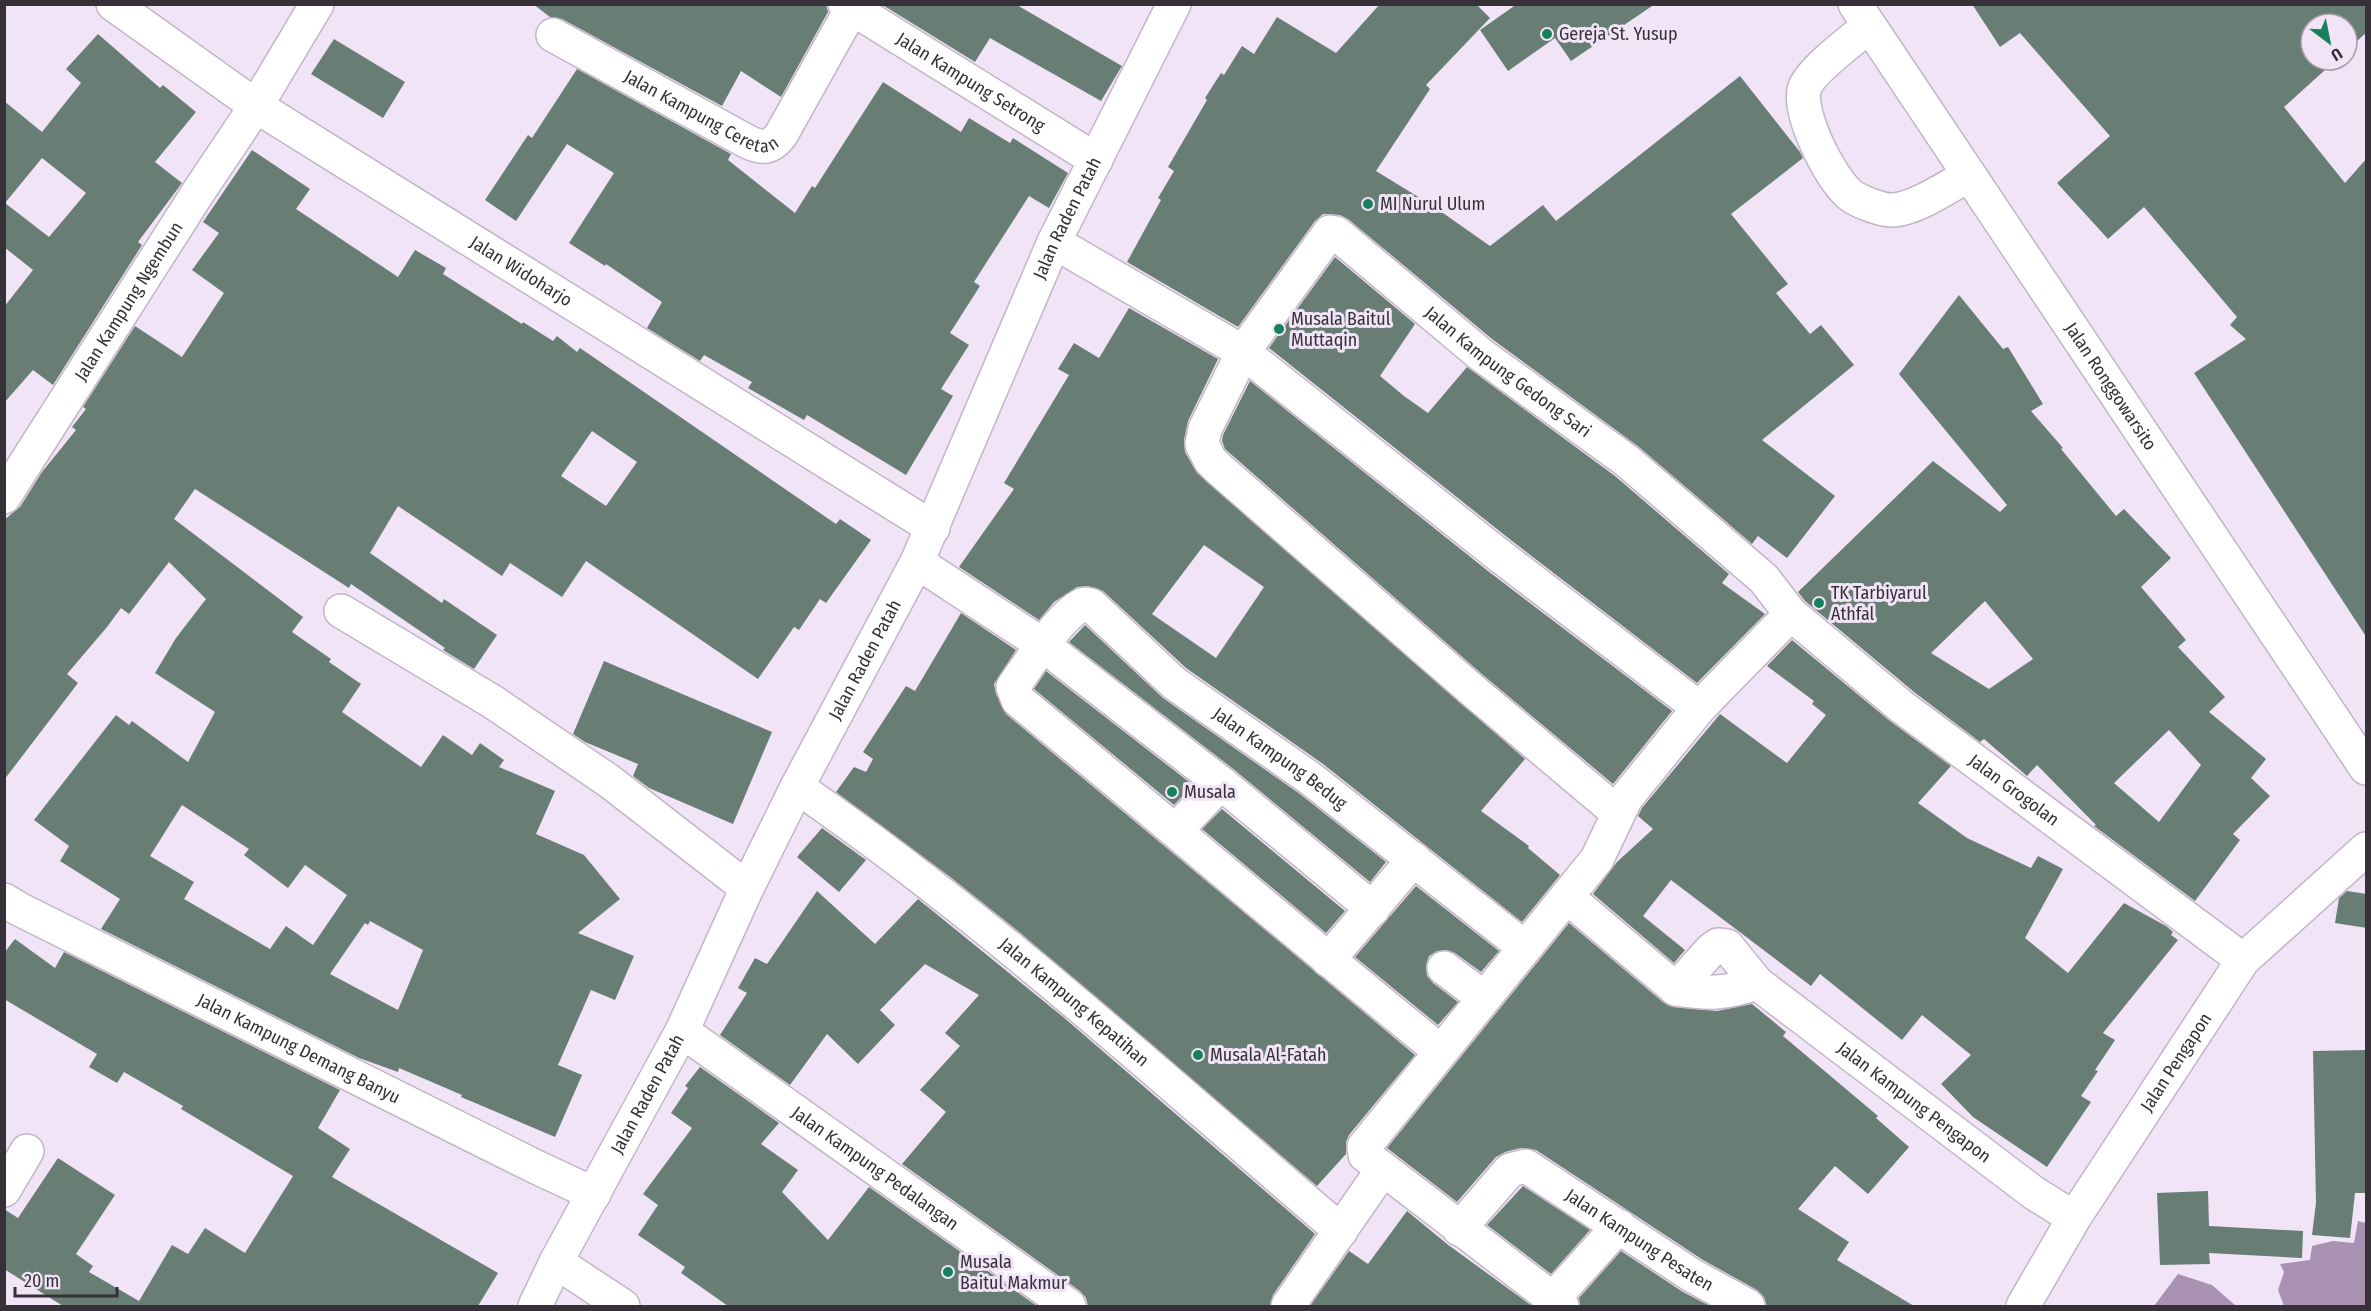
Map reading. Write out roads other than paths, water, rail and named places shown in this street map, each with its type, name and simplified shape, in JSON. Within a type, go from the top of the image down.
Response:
[{"type":"main road","name":"Jalan Widoharjo","points":[[113,4],[256,106],[933,528]]},
{"type":"main road","name":"Jalan Kampung Ngembun","points":[[4,497],[256,106],[317,4]]},
{"type":"main road","name":"Jalan Raden Patah","points":[[535,1306],[556,1262],[682,1031],[747,888],[797,787],[917,562],[1054,242],[1174,4]]},
{"type":"main road","name":"Jalan Kampung Setrong","points":[[848,7],[1096,160]]},
{"type":"main road","name":"Jalan Kampung Ceretan","points":[[553,35],[748,142],[767,147],[774,144],[781,135],[848,7]]},
{"type":"main road","name":"Jalan Ronggowarsito","points":[[1862,15],[2367,768]]},
{"type":"main road","points":[[1862,15],[1804,89],[1805,113],[1827,166],[1854,198],[1894,210],[1918,202],[1969,175]]},
{"type":"main road","name":"Jalan Kampung Gedong Sari","points":[[1618,813],[1471,689],[1210,460],[1201,439],[1243,352],[1325,236],[1330,232],[1336,233],[1480,354],[1627,461],[1764,579],[1791,614]]},
{"type":"main road","points":[[1054,242],[1243,352],[1500,556],[1699,708]]},
{"type":"main road","points":[[917,562],[1043,645],[1221,783],[1373,909]]},
{"type":"main road","name":"Jalan Kampung Bedug","points":[[1440,1051],[1328,960],[1015,695],[1013,687],[1043,645],[1073,609],[1085,604],[1091,605],[1174,682],[1311,779],[1524,947]]},
{"type":"main road","points":[[341,611],[493,702],[599,774],[747,888]]},
{"type":"main road","points":[[1619,1226],[1557,1303],[1365,1155],[1364,1147],[1597,859],[1626,798],[1699,708],[1791,614]]},
{"type":"main road","name":"Jalan Grogolan","points":[[1791,614],[1902,707],[2243,960]]},
{"type":"main road","points":[[1176,830],[1221,783]]},
{"type":"main road","name":"Jalan Kampung Kepatihan","points":[[797,787],[919,877],[1036,971],[1341,1231]]},
{"type":"main road","name":"Jalan Pengapon","points":[[2023,1306],[2074,1218],[2243,960],[2367,849]]},
{"type":"main road","points":[[1328,960],[1414,859]]},
{"type":"main road","points":[[1567,897],[1676,989],[1723,993],[1757,983]]},
{"type":"main road","name":"Jalan Kampung Demang Banyu","points":[[4,900],[72,936],[594,1194]]},
{"type":"main road","name":"Jalan Kampung Pengapon","points":[[1676,989],[1711,950],[1723,944],[1732,950],[1757,983],[2025,1186],[2074,1218]]},
{"type":"main road","points":[[1444,968],[1484,998]]},
{"type":"main road","name":"Jalan Kampung Pedalangan","points":[[682,1031],[1069,1306]]},
{"type":"main road","points":[[4,1190],[27,1151]]},
{"type":"main road","name":"Jalan Kampung Pesaten","points":[[1460,1229],[1510,1170],[1521,1166],[1533,1169],[1694,1276],[1748,1306]]},
{"type":"main road","points":[[1288,1306],[1383,1169]]},
{"type":"main road","points":[[556,1262],[623,1306]]},
{"type":"place","name":"Gereja St. Yusup","points":[[1547,34]]},
{"type":"place","name":"MI Nurul Ulum","points":[[1368,204]]},
{"type":"place","name":"Musala Baitul Muttaqin","points":[[1279,329]]},
{"type":"place","name":"TK Tarbiyarul Athfal","points":[[1819,603]]},
{"type":"place","name":"Musala","points":[[1172,792]]},
{"type":"place","name":"Musala Al-Fatah","points":[[1198,1055]]},
{"type":"place","name":"Musala Baitul Makmur","points":[[948,1272]]}]
